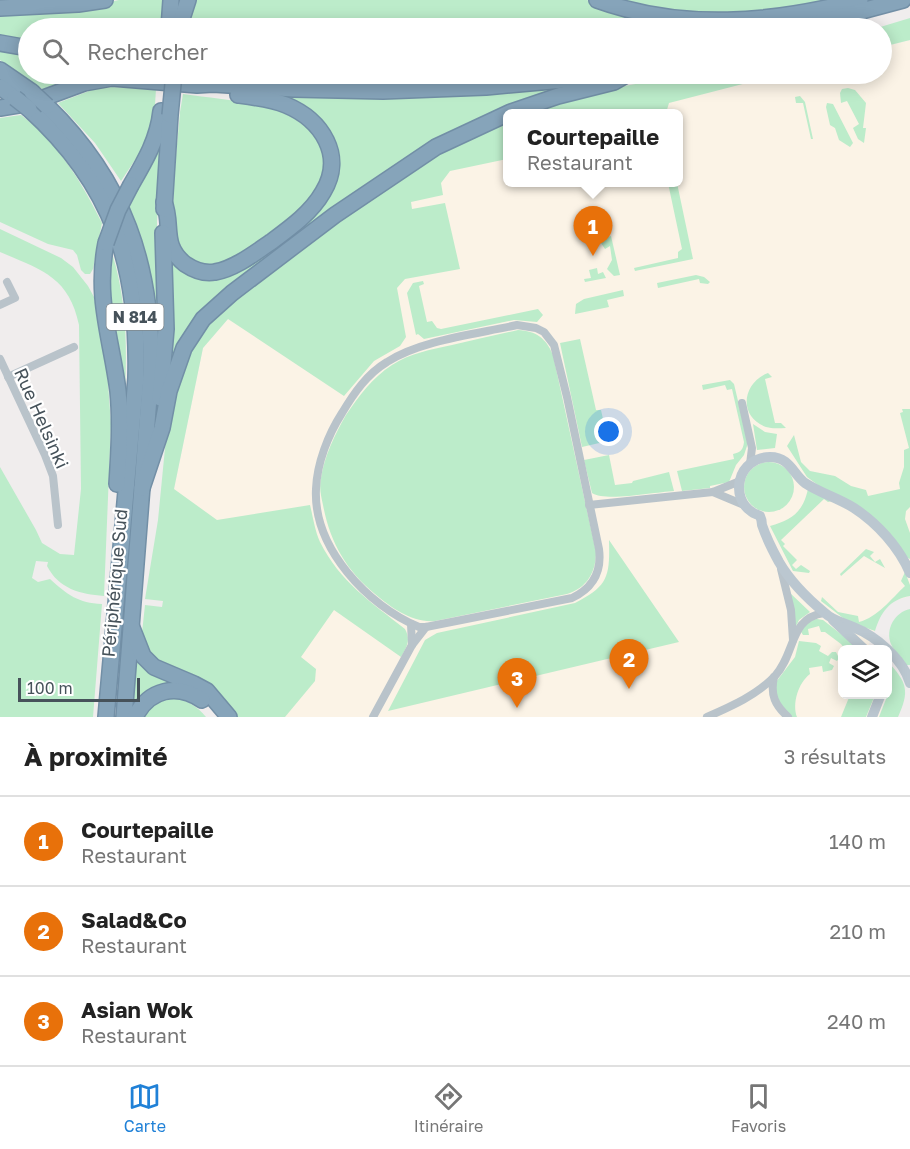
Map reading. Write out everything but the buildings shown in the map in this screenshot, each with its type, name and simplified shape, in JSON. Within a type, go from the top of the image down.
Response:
[{"type":"highway","points":[[0,8],[78,4],[105,0]]},
{"type":"highway","points":[[170,18],[171,0]]},
{"type":"highway","points":[[182,18],[188,0]]},
{"type":"highway","points":[[597,0],[651,15],[673,18]]},
{"type":"highway","points":[[761,18],[783,16],[860,0]]},
{"type":"highway","points":[[836,18],[903,0]]},
{"type":"highway","points":[[877,18],[910,9]]},
{"type":"highway","points":[[0,43],[18,46]]},
{"type":"highway","name":"N 814","points":[[0,70],[18,82]]},
{"type":"highway","name":"N 814","points":[[20,84],[47,106],[83,144],[111,187],[131,229],[148,300],[151,366],[142,488]]},
{"type":"highway","points":[[0,108],[30,103],[81,84]]},
{"type":"highway","name":"N 814","points":[[142,488],[158,440],[157,428],[166,329],[162,246],[165,84]]},
{"type":"highway","name":"N 814","points":[[120,556],[114,537],[119,435],[118,393],[100,281],[106,243],[118,210],[150,152],[166,113],[172,84]]},
{"type":"highway","points":[[180,84],[337,90],[427,90],[533,84]]},
{"type":"highway","points":[[518,109],[605,84]]},
{"type":"highway","points":[[164,202],[168,213],[169,238],[177,254],[183,262],[195,269],[215,272],[255,253],[295,224],[315,204],[330,179],[332,164],[329,145],[320,129],[306,116],[275,101],[213,92],[197,86]]},
{"type":"highway","name":"N 814","points":[[0,87],[29,109],[62,142],[90,180],[111,220],[128,269],[137,349],[120,556]]},
{"type":"highway","points":[[158,440],[169,391],[184,348],[203,319],[232,293],[335,215],[436,147],[503,116]]},
{"type":"highway","name":"Périphérique Sud","points":[[124,717],[142,488]]},
{"type":"highway","name":"Périphérique Sud","points":[[106,717],[120,556]]},
{"type":"highway","name":"N 814","points":[[130,623],[147,662],[164,673],[207,691],[229,717]]},
{"type":"highway","points":[[135,717],[149,698],[161,691],[170,690],[179,690],[197,697],[218,717]]},
{"type":"street","points":[[0,305],[15,298],[7,282]]},
{"type":"street","points":[[517,325],[544,332],[554,345],[567,397],[600,557],[595,579],[585,590],[572,598],[426,627],[411,624],[376,601],[345,571],[325,537],[315,492],[321,462],[334,426],[357,389],[386,362],[415,348],[517,325]]},
{"type":"street","points":[[4,374],[74,347]]},
{"type":"street","name":"Rue Helsinki","points":[[0,359],[4,374],[45,455],[53,476],[58,525]]},
{"type":"street","points":[[742,403],[752,448],[750,464]]},
{"type":"street","points":[[744,505],[740,495],[742,474],[750,464],[761,458],[779,458],[791,465],[799,478],[814,489],[866,516],[891,542],[910,573]]},
{"type":"street","points":[[589,505],[713,492],[740,481]]},
{"type":"street","points":[[713,492],[744,505],[760,517],[780,563],[790,610],[793,644]]},
{"type":"street","points":[[780,563],[798,587],[860,645]]},
{"type":"street","points":[[788,717],[774,702],[772,685],[787,658],[800,624],[806,619],[829,616],[865,633],[888,650],[908,676],[910,683]]},
{"type":"street","points":[[411,624],[412,645]]},
{"type":"street","points":[[372,717],[412,645],[426,627]]},
{"type":"street","points":[[707,717],[752,696],[775,676]]},
{"type":"street","points":[[872,717],[879,699]]},
{"type":"shaded area","points":[[910,40],[910,596],[893,601],[882,611],[870,645],[838,645],[838,699],[885,699],[879,717],[273,717],[174,489],[203,348],[228,319],[344,222],[503,142],[503,187],[683,187],[683,109],[640,109],[741,84],[892,84],[892,44]]},
{"type":"green space","points":[[119,0],[164,0],[163,18],[18,18],[18,39],[0,35],[0,12],[78,9]]},
{"type":"green space","points":[[195,0],[587,0],[598,5],[697,18],[190,18]]},
{"type":"green space","points":[[619,0],[832,0],[779,10],[725,15],[672,11]]},
{"type":"green space","points":[[910,18],[910,40],[892,44],[892,23]]},
{"type":"green space","points":[[0,49],[18,52],[18,72],[0,60]]},
{"type":"green space","points":[[35,84],[64,84],[45,91]]},
{"type":"green space","points":[[635,84],[743,84],[669,103],[667,109],[534,109],[591,92]]},
{"type":"green space","points":[[112,87],[156,89],[154,120],[141,151],[121,181],[95,143],[58,103],[94,89]]},
{"type":"green space","points":[[559,88],[503,109],[259,265],[171,358],[171,261],[205,276],[308,215],[334,151],[277,96],[348,98],[489,94]]},
{"type":"green space","points":[[842,89],[855,90],[866,103],[864,143],[858,139],[853,128],[859,124],[847,101],[841,103],[840,93]]},
{"type":"green space","points":[[183,94],[244,102],[277,110],[312,132],[325,155],[326,168],[322,182],[303,207],[247,251],[229,262],[212,267],[188,258],[178,247],[175,236],[174,182]]},
{"type":"green space","points":[[800,96],[805,102],[813,139],[811,139],[803,103],[796,103],[795,97]]},
{"type":"green space","points":[[827,103],[833,104],[853,143],[850,147],[839,140],[835,128],[830,125]]},
{"type":"green space","points":[[167,106],[157,221],[158,351],[137,232],[127,203]]},
{"type":"green space","points":[[21,115],[58,150],[102,223],[90,274],[85,274],[81,270],[77,255],[73,250],[48,244],[0,222],[0,118]]},
{"type":"green space","points":[[503,121],[503,160],[450,171],[441,183],[443,195],[411,202],[412,209],[445,203],[460,269],[405,279],[397,288],[406,337],[400,346],[374,361],[344,396],[228,319],[203,348],[174,489],[217,520],[310,505],[315,529],[328,556],[357,590],[405,629],[408,637],[406,647],[401,657],[334,610],[301,657],[316,669],[315,681],[285,717],[235,717],[154,661],[141,642],[145,605],[162,607],[163,601],[145,599],[158,520],[166,438],[182,362],[203,328],[222,309],[403,172]]},
{"type":"green space","points":[[669,187],[678,187],[693,259],[635,271],[634,268],[678,258],[678,252],[682,249]]},
{"type":"green space","points":[[0,229],[61,258],[73,267],[94,297],[107,370],[111,424],[104,596],[79,592],[64,585],[52,574],[47,566],[48,562],[36,561],[32,578],[38,582],[50,579],[74,597],[86,602],[102,604],[93,717],[0,717],[0,467],[42,543],[60,554],[74,555],[81,489],[79,325],[68,296],[61,286],[41,270],[0,252]]},
{"type":"green space","points":[[611,236],[620,275],[614,276],[607,269],[612,260],[610,246],[605,249],[601,243],[590,242]]},
{"type":"green space","points":[[110,247],[124,310],[126,373],[124,416],[110,315]]},
{"type":"green space","points":[[597,268],[598,274],[603,272],[606,278],[585,282],[584,279],[591,278],[589,270]]},
{"type":"green space","points":[[696,275],[710,282],[700,283],[699,279],[658,288],[657,283]]},
{"type":"green space","points":[[423,281],[424,284],[419,286],[427,322],[432,321],[437,328],[538,309],[543,315],[537,322],[514,320],[424,339],[416,335],[407,293],[413,283]]},
{"type":"green space","points":[[623,290],[624,296],[607,300],[609,307],[575,314],[576,304],[584,299]]},
{"type":"green space","points":[[518,330],[540,336],[553,355],[596,552],[592,572],[580,588],[567,594],[435,621],[418,620],[403,614],[375,594],[356,575],[341,554],[330,531],[320,492],[322,470],[327,454],[342,422],[356,401],[372,382],[392,365],[420,352]]},
{"type":"green space","points":[[580,339],[596,410],[601,410],[608,441],[582,447],[560,343]]},
{"type":"green space","points":[[768,373],[772,377],[765,379],[775,423],[781,423],[786,428],[766,427],[751,416],[747,408],[749,392],[753,384]]},
{"type":"green space","points":[[730,380],[734,384],[748,443],[744,455],[736,465],[729,482],[710,486],[710,488],[682,491],[677,471],[734,459],[733,454],[743,447],[744,442],[732,389],[727,390],[725,385],[703,390],[702,385]]},
{"type":"green space","points":[[902,409],[910,409],[910,507],[906,511],[905,519],[910,533],[910,559],[904,556],[892,539],[807,477],[787,446],[794,435],[801,462],[810,471],[835,476],[851,486],[866,490],[868,496],[900,489],[904,450],[909,448],[900,413],[903,412]]},
{"type":"green space","points":[[753,424],[765,432],[777,434],[775,448],[757,450]]},
{"type":"green space","points":[[609,455],[615,485],[632,483],[669,472],[674,491],[619,497],[599,496],[592,493],[584,460]]},
{"type":"green space","points":[[769,462],[787,469],[794,487],[787,505],[769,512],[751,505],[744,487],[751,469]]},
{"type":"green space","points":[[808,489],[832,501],[828,502],[824,499],[781,540],[785,544],[783,546],[797,560],[792,565],[796,569],[801,565],[810,571],[809,573],[793,571],[770,526],[785,521],[795,514],[803,504]]},
{"type":"green space","points":[[609,540],[679,642],[388,711],[425,640],[437,633],[575,603],[594,591],[605,579],[609,563]]},
{"type":"green space","points":[[866,549],[874,552],[870,556],[875,562],[880,559],[885,568],[864,556],[841,576],[840,574]]},
{"type":"green space","points":[[905,572],[910,585],[910,596],[897,600],[887,608],[875,631],[847,621],[821,601],[822,597],[838,612],[858,616],[859,622],[866,620],[878,612],[905,586],[901,581]]},
{"type":"green space","points":[[789,592],[810,612],[799,620],[795,628]]},
{"type":"green space","points":[[910,609],[910,665],[905,665],[889,638],[890,627],[896,617]]},
{"type":"green space","points":[[811,620],[823,620],[855,645],[842,645],[825,632],[821,632],[819,626],[808,629],[809,635],[803,635],[800,630]]},
{"type":"green space","points":[[799,641],[816,643],[821,646],[819,651],[828,656],[836,652],[838,660],[831,658],[829,663],[834,666],[832,670],[823,672],[822,666],[809,668],[810,674],[802,683],[797,694],[795,706],[797,717],[792,717],[781,707],[775,693],[776,682],[795,657]]},
{"type":"green space","points":[[135,660],[147,670],[174,681],[172,684],[163,684],[143,693],[144,696],[132,714]]},
{"type":"green space","points":[[892,667],[903,681],[904,700],[898,717],[879,717],[886,699],[892,699]]},
{"type":"green space","points":[[170,697],[190,703],[206,717],[141,717],[149,706]]},
{"type":"green space","points":[[848,699],[873,699],[866,717],[841,717]]},
{"type":"place","name":"Courtepaille","points":[[593,256]]},
{"type":"place","name":"Salad&Co","points":[[629,689]]},
{"type":"place","name":"Asian Wok","points":[[517,708]]}]
